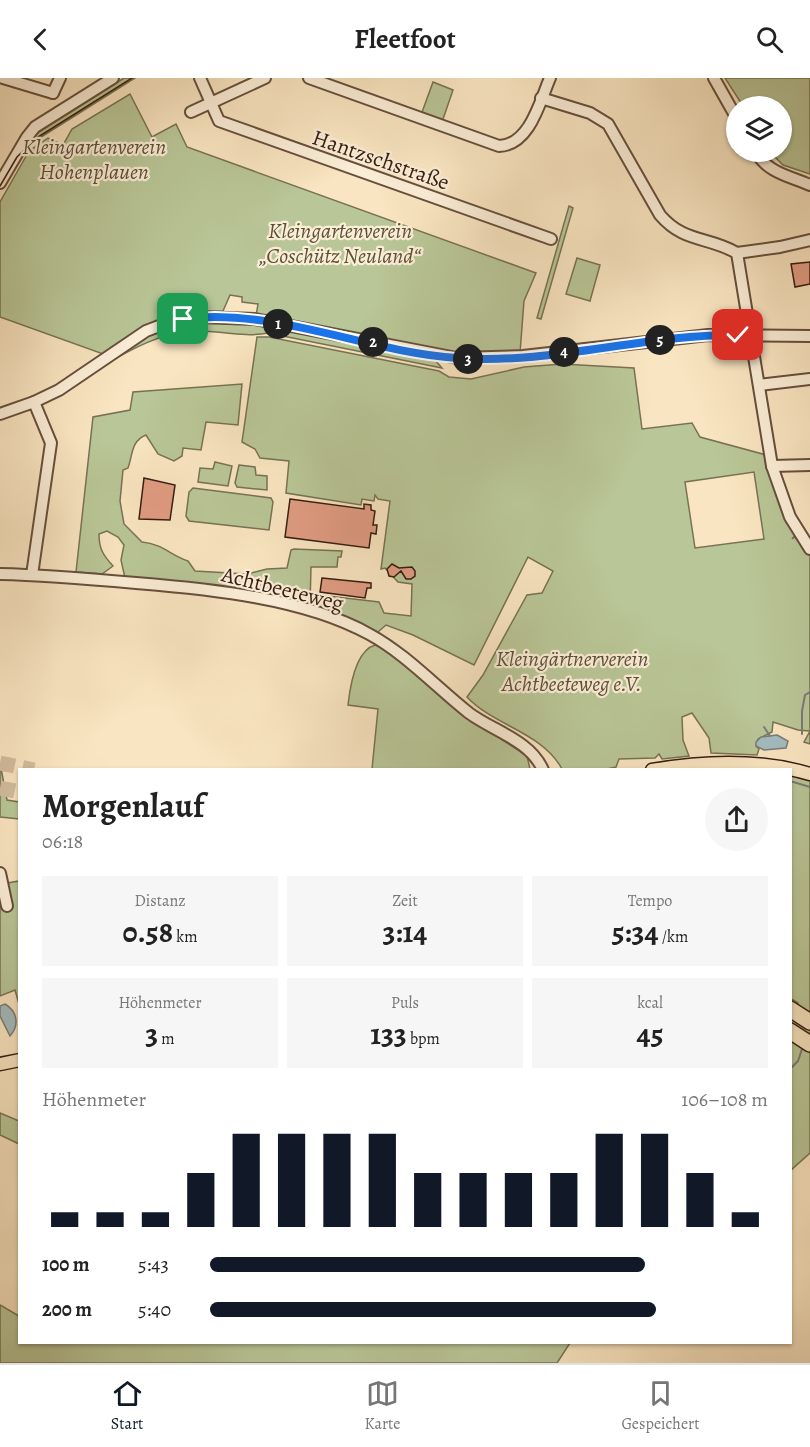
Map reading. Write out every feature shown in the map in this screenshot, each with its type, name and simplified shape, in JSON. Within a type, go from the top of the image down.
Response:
[{"type":"highway","points":[[792,1010],[810,1022]]},
{"type":"highway","points":[[792,1032],[810,1044]]},
{"type":"main road","points":[[667,768],[690,765],[745,764],[782,768]]},
{"type":"main road","points":[[792,770],[810,774]]},
{"type":"main road","points":[[0,1064],[18,1060]]},
{"type":"street","points":[[3,78],[53,93],[64,107]]},
{"type":"street","points":[[53,93],[60,78]]},
{"type":"street","points":[[0,183],[30,132],[64,107],[113,78]]},
{"type":"street","name":"Hantzschstraße","points":[[200,78],[219,121],[551,239]]},
{"type":"street","points":[[191,112],[265,78]]},
{"type":"street","points":[[311,78],[494,145],[506,146],[522,137],[527,130],[550,78]]},
{"type":"street","points":[[714,78],[726,99]]},
{"type":"street","points":[[541,98],[590,113],[608,124],[660,214],[670,227],[684,235],[728,248],[737,253],[810,240]]},
{"type":"street","points":[[764,162],[777,172],[810,185]]},
{"type":"street","points":[[737,253],[772,466],[790,517],[810,549]]},
{"type":"street","points":[[0,414],[59,390],[146,331],[167,323],[199,316],[255,320],[457,358],[523,356],[689,337],[810,336]]},
{"type":"street","points":[[759,385],[810,379]]},
{"type":"street","points":[[32,575],[51,443],[34,402]]},
{"type":"street","points":[[772,466],[810,465]]},
{"type":"street","name":"Achtbeeteweg","points":[[0,574],[210,590],[291,606],[344,622],[381,641],[479,720],[524,746],[537,758],[542,768]]},
{"type":"street","points":[[0,873],[7,906]]},
{"type":"green space","points":[[124,78],[135,78],[38,139],[34,135]]},
{"type":"green space","points":[[725,78],[810,78],[810,174],[780,162],[792,162],[792,96],[737,96]]},
{"type":"green space","points":[[433,82],[453,90],[442,122],[421,115]]},
{"type":"green space","points":[[130,94],[152,137],[176,124],[187,147],[536,273],[524,301],[520,353],[458,355],[256,316],[258,304],[242,302],[242,297],[230,295],[223,311],[189,314],[159,322],[131,335],[103,354],[0,317],[0,202],[29,151],[48,138],[63,145],[72,129]]},
{"type":"green space","points":[[569,206],[573,208],[541,319],[537,318]]},
{"type":"green space","points":[[577,258],[600,265],[590,301],[566,294]]},
{"type":"green space","points":[[199,321],[242,322],[397,351],[435,360],[442,368],[268,333],[249,335],[203,331],[183,332],[159,338],[104,365],[150,334],[168,327]]},
{"type":"green space","name":"Kleingärtnerverein Achtbeeteweg e.V.","points":[[257,337],[269,337],[439,371],[449,377],[471,379],[524,367],[562,364],[634,368],[642,429],[692,423],[700,437],[770,456],[798,532],[792,539],[795,537],[810,556],[810,731],[798,730],[773,722],[772,732],[758,739],[757,755],[711,753],[709,738],[692,713],[682,717],[683,740],[689,756],[662,759],[659,754],[655,758],[619,759],[616,767],[612,768],[561,768],[543,746],[490,715],[467,697],[483,675],[527,595],[542,593],[553,571],[528,557],[474,665],[413,635],[386,625],[378,632],[328,612],[322,605],[320,595],[379,602],[384,613],[411,616],[412,584],[398,582],[385,568],[381,569],[390,501],[378,499],[375,495],[374,501],[362,499],[361,505],[286,493],[289,461],[260,458],[255,449],[242,442]],"holes":[[[754,472],[764,539],[695,548],[685,482]]]},
{"type":"green space","points":[[242,384],[238,425],[206,422],[201,450],[183,448],[182,456],[174,461],[158,454],[146,435],[138,441],[133,448],[128,468],[123,470],[120,501],[124,524],[142,542],[161,547],[188,561],[195,571],[247,574],[267,569],[287,568],[291,550],[294,549],[342,551],[341,557],[338,557],[337,567],[311,567],[310,606],[220,586],[125,578],[121,560],[124,545],[118,537],[107,531],[99,534],[100,544],[104,555],[113,566],[102,574],[76,572],[93,417],[130,410],[133,392]]},
{"type":"green space","points":[[215,462],[232,466],[228,486],[198,482],[200,468],[213,469]]},
{"type":"green space","points":[[239,465],[255,467],[256,475],[267,476],[267,490],[237,487],[235,483]]},
{"type":"green space","points":[[193,488],[271,498],[273,502],[269,530],[189,521],[186,516],[189,492]]},
{"type":"green space","points":[[375,645],[390,651],[469,718],[527,756],[530,768],[372,768],[378,709],[348,705],[355,670],[368,649]]},
{"type":"green space","points":[[810,731],[810,744],[804,742]]},
{"type":"green space","points":[[0,763],[7,800],[18,802],[18,819],[0,817]]},
{"type":"green space","points":[[792,773],[810,777],[810,1153],[792,1169],[792,1011],[798,1003],[792,999]]},
{"type":"green space","points":[[18,881],[18,1000],[15,990],[0,996],[0,895],[2,884]]},
{"type":"green space","points":[[0,1113],[18,1121],[18,1144],[0,1135]]},
{"type":"green space","points":[[0,1305],[18,1315],[18,1344],[569,1344],[557,1363],[0,1363]]},
{"type":"water","points":[[777,735],[788,741],[786,748],[764,750],[756,746],[756,742],[761,737]]},
{"type":"water","points":[[5,1004],[12,1010],[16,1019],[10,1036],[0,1016],[0,1006]]},
{"type":"building","points":[[810,262],[810,284],[795,287],[791,264]]},
{"type":"building","points":[[144,478],[175,485],[170,520],[139,519]]},
{"type":"building","points":[[290,499],[364,509],[364,504],[371,505],[371,510],[375,511],[373,525],[377,525],[376,534],[371,533],[369,548],[285,537]]},
{"type":"building","points":[[392,564],[399,568],[412,567],[415,576],[406,579],[401,571],[394,577],[389,576],[387,569]]},
{"type":"building","points":[[322,578],[371,583],[371,588],[367,588],[365,598],[320,592]]},
{"type":"waterway","points":[[802,734],[805,695],[810,692]]},
{"type":"waterway","points":[[764,727],[770,736]]},
{"type":"waterway","points":[[792,782],[810,787]]},
{"type":"waterway","points":[[792,1067],[798,1061],[803,1046]]},
{"type":"tunnel","points":[[0,763],[24,768]]},
{"type":"tunnel","points":[[0,788],[18,792]]},
{"type":"tram line","points":[[0,186],[17,157],[35,139],[132,78]]},
{"type":"route","points":[[183,319],[199,316],[236,317],[336,334],[439,356],[472,359],[609,348],[689,337],[738,335]]},
{"type":"park label","name":"Kleingartenverein Hohenplauen","points":[[94,158]]},
{"type":"park label","name":"Kleingartenverein „Coschütz Neuland“","points":[[340,242]]}]
